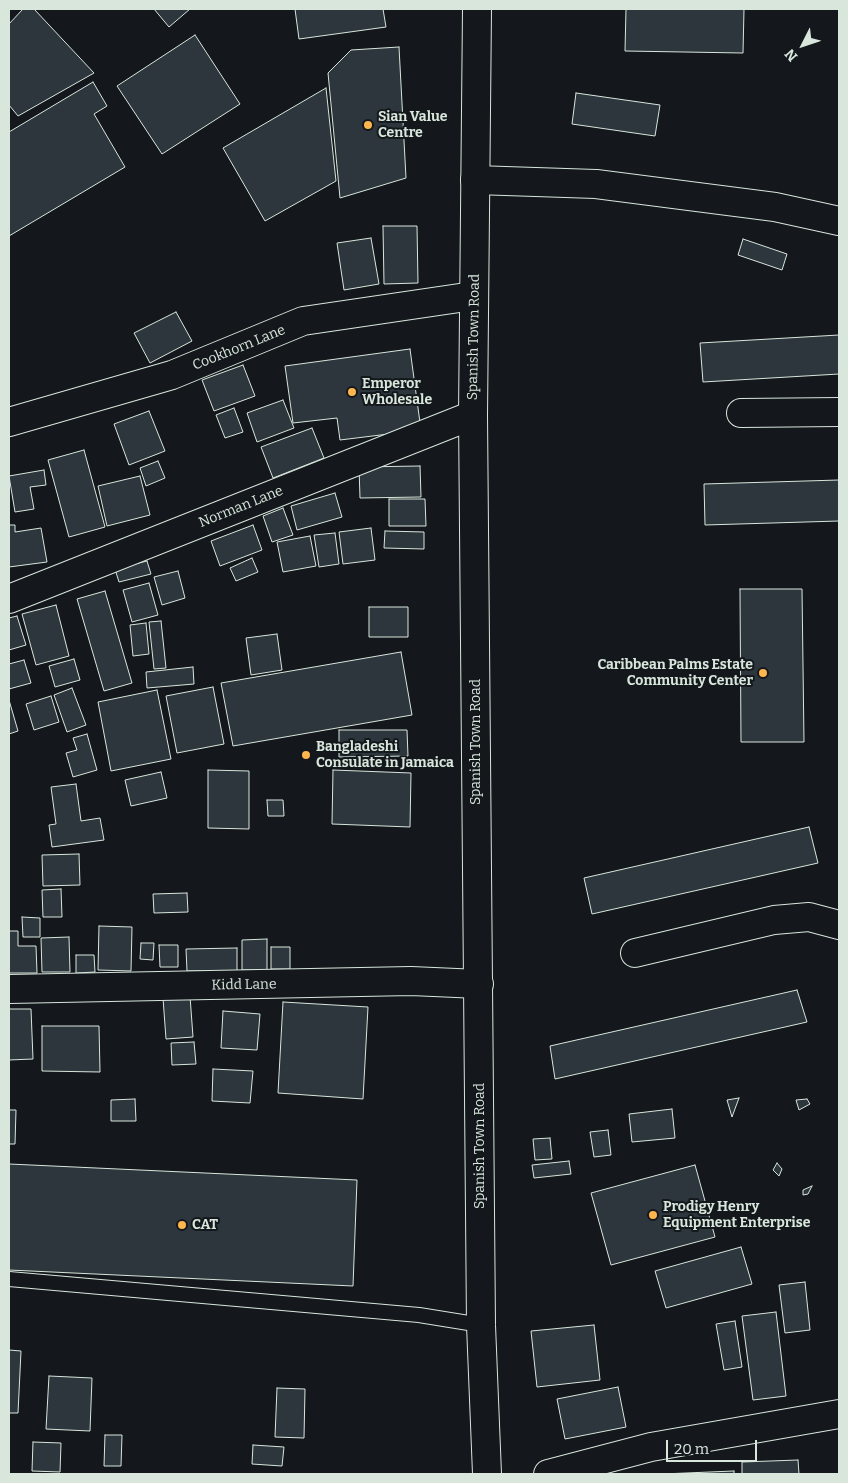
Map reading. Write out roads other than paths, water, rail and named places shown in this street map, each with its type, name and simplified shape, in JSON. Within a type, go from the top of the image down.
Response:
[{"type":"street","name":"Spanish Town Road","points":[[477,9],[473,415],[481,1326],[487,1474]]},
{"type":"street","points":[[475,180],[596,184],[775,207],[839,221]]},
{"type":"street","name":"Cookhorn Lane","points":[[9,422],[172,375],[303,322],[473,296]]},
{"type":"street","points":[[741,413],[839,412]]},
{"type":"street","name":"Norman Lane","points":[[9,599],[473,415]]},
{"type":"street","points":[[635,953],[774,920],[809,917],[839,926]]},
{"type":"street","name":"Kidd Lane","points":[[9,988],[411,981],[479,984]]},
{"type":"street","points":[[548,1474],[651,1447],[839,1414]]},
{"type":"lane","points":[[9,1279],[419,1315],[481,1326]]},
{"type":"place","name":"Sian Value Centre","points":[[368,125]]},
{"type":"place","name":"Emperor Wholesale","points":[[352,392]]},
{"type":"place","name":"Caribbean Palms Estate Community Center","points":[[763,673]]},
{"type":"place","name":"Bangladeshi Consulate in Jamaica","points":[[306,755]]},
{"type":"place","name":"Prodigy Henry Equipment Enterprise","points":[[653,1215]]},
{"type":"place","name":"CAT","points":[[182,1225]]}]
